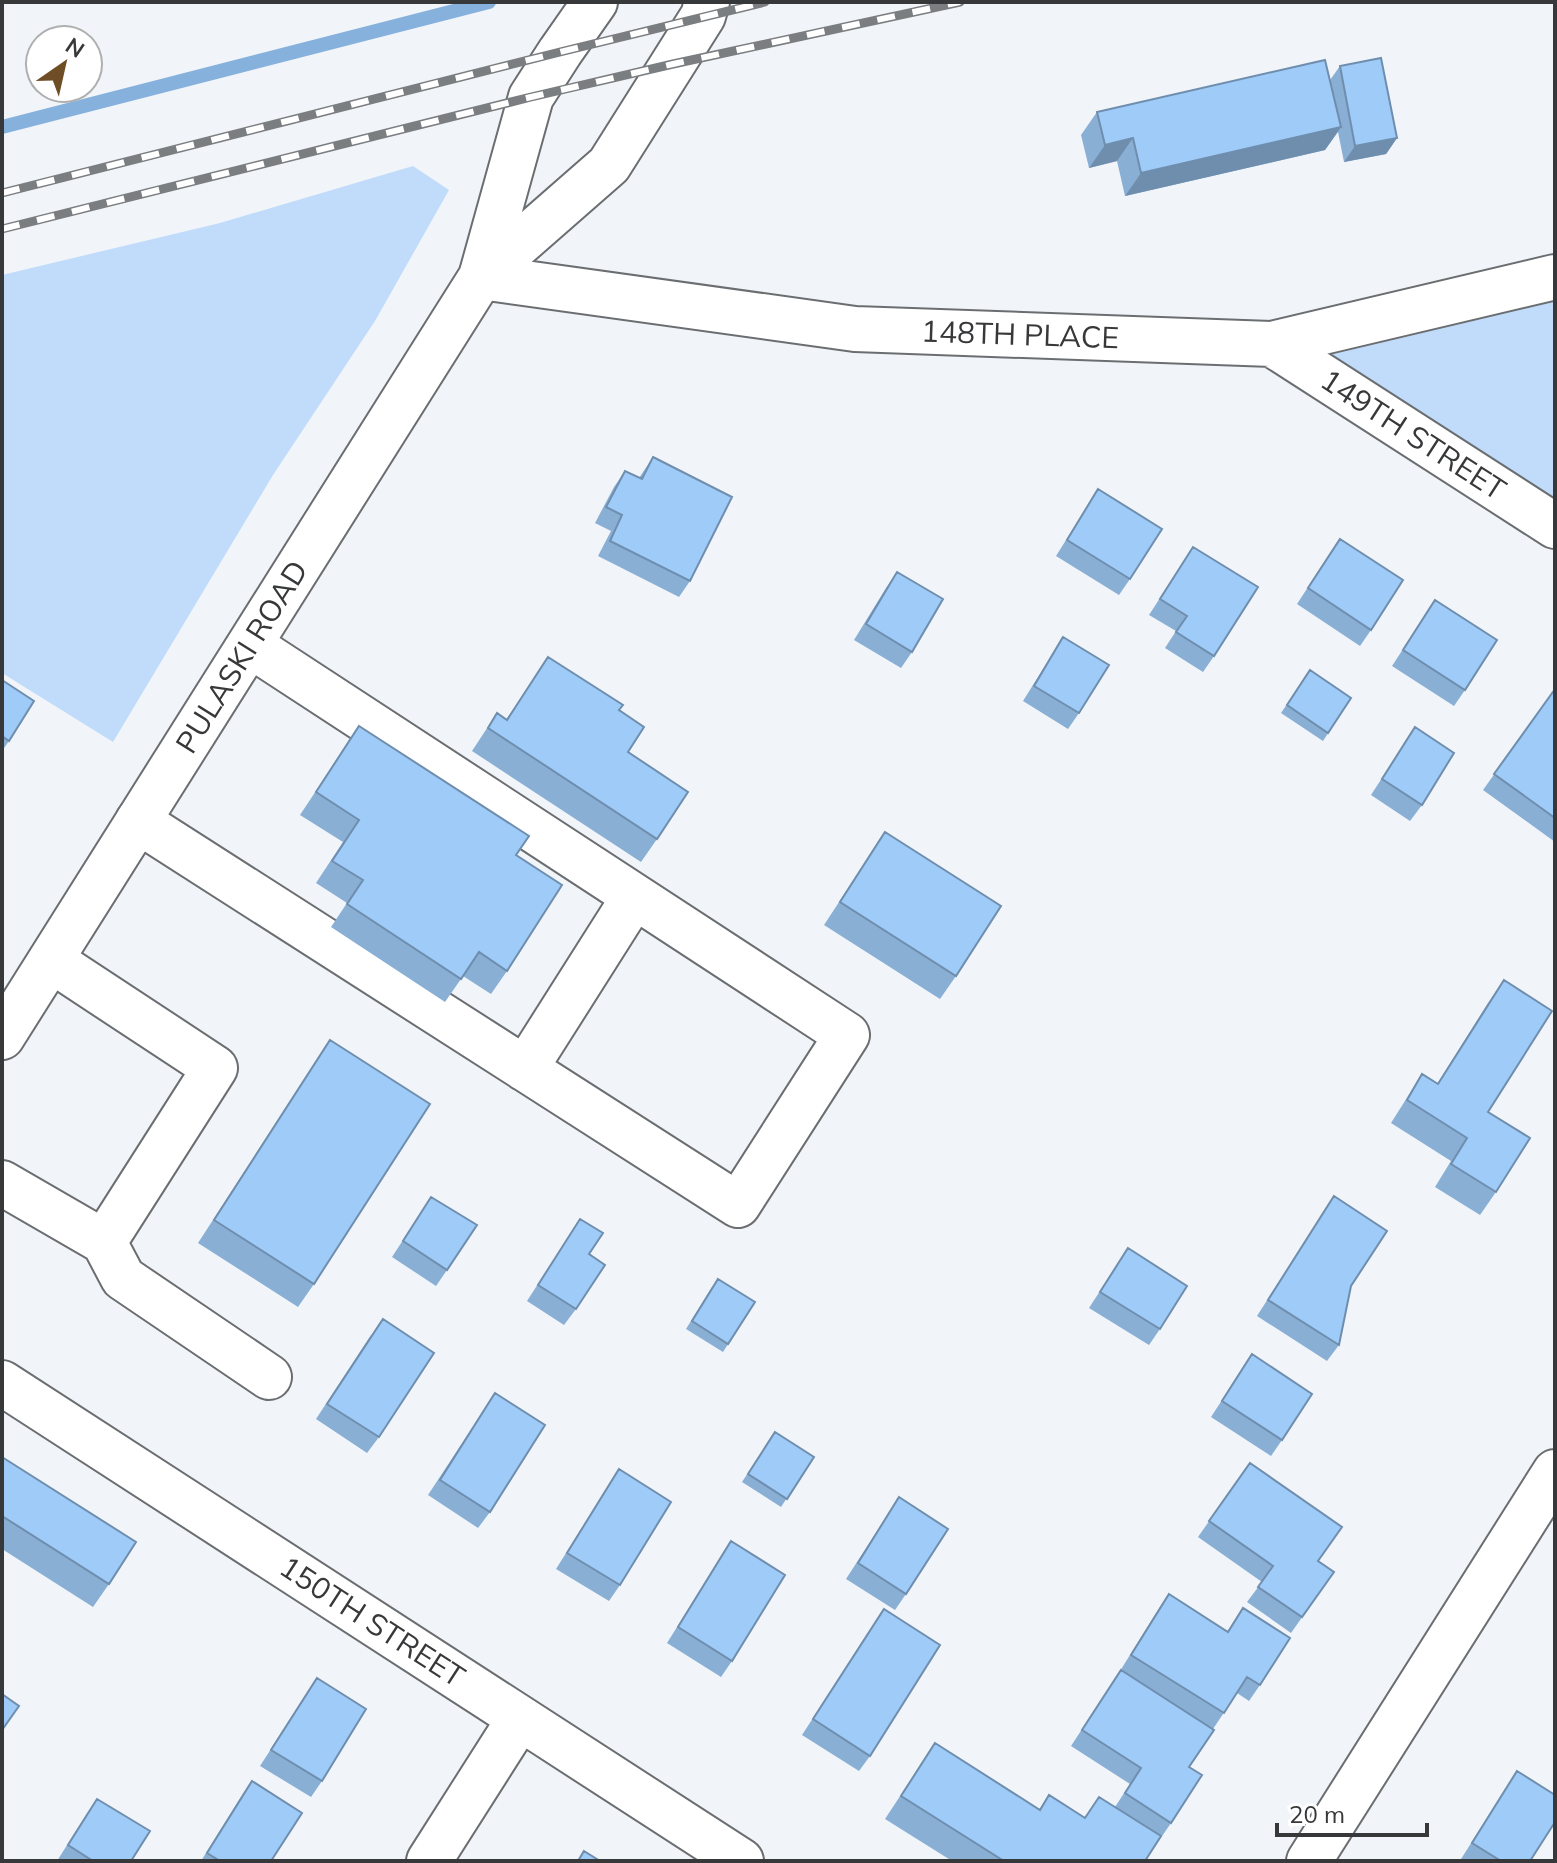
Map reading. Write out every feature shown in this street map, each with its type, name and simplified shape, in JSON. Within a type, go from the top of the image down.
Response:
[{"type":"street","name":"PULASKI ROAD","points":[[2,1037],[481,277],[531,97],[595,2]]},
{"type":"street","name":"PULASKI ROAD","points":[[481,277],[609,165],[703,16],[707,2]]},
{"type":"street","name":"148TH PLACE","points":[[481,277],[855,329],[1272,344],[1555,277]]},
{"type":"street","name":"149TH STREET","points":[[1272,344],[1555,526]]},
{"type":"street","points":[[138,821],[738,1205],[847,1035],[250,645]]},
{"type":"street","points":[[525,1069],[634,897]]},
{"type":"street","points":[[51,960],[215,1068],[104,1242]]},
{"type":"street","points":[[2,1183],[104,1242],[123,1278],[269,1377]]},
{"type":"street","name":"150TH STREET","points":[[2,1383],[741,1861]]},
{"type":"street","points":[[1309,1861],[1555,1472]]},
{"type":"street","points":[[429,1861],[520,1718]]},
{"type":"shaded area","points":[[413,166],[449,190],[375,321],[273,475],[113,742],[2,673],[2,275],[220,223]]},
{"type":"shaded area","points":[[1555,277],[1555,526],[1272,344]]},
{"type":"building","points":[[1381,58],[1397,138],[1355,146],[1340,66]]},
{"type":"building","points":[[1325,60],[1341,127],[1141,173],[1133,138],[1105,145],[1097,112]]},
{"type":"building","points":[[653,457],[732,497],[690,581],[610,541],[622,515],[606,507],[625,471],[642,479]]},
{"type":"building","points":[[1098,489],[1162,529],[1130,579],[1067,540]]},
{"type":"building","points":[[1340,539],[1403,580],[1371,630],[1308,588]]},
{"type":"building","points":[[1193,547],[1258,587],[1214,656],[1176,632],[1187,616],[1160,599]]},
{"type":"building","points":[[897,572],[943,599],[912,652],[866,624]]},
{"type":"building","points":[[1435,600],[1497,640],[1465,690],[1403,650]]},
{"type":"building","points":[[1063,637],[1109,665],[1079,713],[1034,686]]},
{"type":"building","points":[[548,657],[623,705],[619,710],[644,727],[628,752],[688,792],[657,839],[488,728],[497,713],[507,720]]},
{"type":"building","points":[[1310,670],[1351,698],[1328,733],[1287,705]]},
{"type":"building","points":[[2,680],[34,701],[9,741],[2,736]]},
{"type":"building","points":[[1555,689],[1555,818],[1494,774]]},
{"type":"building","points":[[359,726],[529,836],[516,855],[562,885],[507,971],[479,952],[461,979],[347,904],[363,880],[332,861],[359,820],[316,792]]},
{"type":"building","points":[[1415,727],[1454,753],[1422,805],[1382,779]]},
{"type":"building","points":[[885,832],[1001,906],[956,976],[840,902]]},
{"type":"building","points":[[1504,980],[1552,1011],[1488,1112],[1530,1138],[1496,1192],[1451,1164],[1467,1138],[1407,1100],[1422,1074],[1438,1084]]},
{"type":"building","points":[[330,1040],[430,1104],[314,1284],[214,1220]]},
{"type":"building","points":[[1334,1196],[1387,1231],[1351,1286],[1339,1345],[1268,1300]]},
{"type":"building","points":[[431,1197],[477,1225],[447,1270],[403,1241]]},
{"type":"building","points":[[580,1219],[603,1233],[589,1254],[605,1265],[576,1309],[538,1285]]},
{"type":"building","points":[[1128,1248],[1187,1286],[1160,1329],[1100,1292]]},
{"type":"building","points":[[718,1279],[755,1302],[728,1344],[692,1321]]},
{"type":"building","points":[[383,1319],[434,1353],[379,1437],[327,1404]]},
{"type":"building","points":[[1252,1354],[1312,1394],[1282,1440],[1222,1401]]},
{"type":"building","points":[[495,1393],[545,1425],[490,1512],[440,1480]]},
{"type":"building","points":[[775,1432],[814,1457],[787,1499],[748,1474]]},
{"type":"building","points":[[2,1457],[136,1542],[109,1584],[2,1516]]},
{"type":"building","points":[[1250,1463],[1342,1527],[1318,1561],[1334,1572],[1302,1617],[1258,1587],[1273,1566],[1209,1521]]},
{"type":"building","points":[[619,1469],[671,1502],[620,1585],[567,1553]]},
{"type":"building","points":[[899,1497],[948,1529],[906,1594],[858,1563]]},
{"type":"building","points":[[731,1541],[785,1575],[732,1661],[678,1627]]},
{"type":"building","points":[[1169,1594],[1228,1632],[1243,1608],[1290,1638],[1260,1685],[1247,1677],[1224,1713],[1131,1655]]},
{"type":"building","points":[[884,1609],[940,1645],[870,1756],[813,1719]]},
{"type":"building","points":[[1121,1670],[1214,1730],[1189,1767],[1202,1775],[1171,1823],[1125,1793],[1141,1768],[1082,1730]]},
{"type":"building","points":[[317,1678],[366,1709],[322,1781],[271,1750]]},
{"type":"building","points":[[2,1694],[19,1706],[2,1730]]},
{"type":"building","points":[[935,1743],[1040,1810],[1049,1795],[1085,1818],[1099,1797],[1161,1836],[1145,1861],[1004,1861],[901,1796]]},
{"type":"building","points":[[1517,1771],[1555,1795],[1555,1822],[1530,1861],[1501,1861],[1472,1843]]},
{"type":"building","points":[[252,1781],[302,1813],[271,1861],[220,1861],[207,1853]]},
{"type":"building","points":[[97,1799],[150,1831],[131,1861],[93,1861],[68,1845]]},
{"type":"building","points":[[584,1851],[600,1861],[578,1861]]},
{"type":"waterway","points":[[2,127],[489,2]]},
{"type":"railway","points":[[2,193],[765,2]]},
{"type":"railway","points":[[2,229],[531,97],[960,2]]}]
